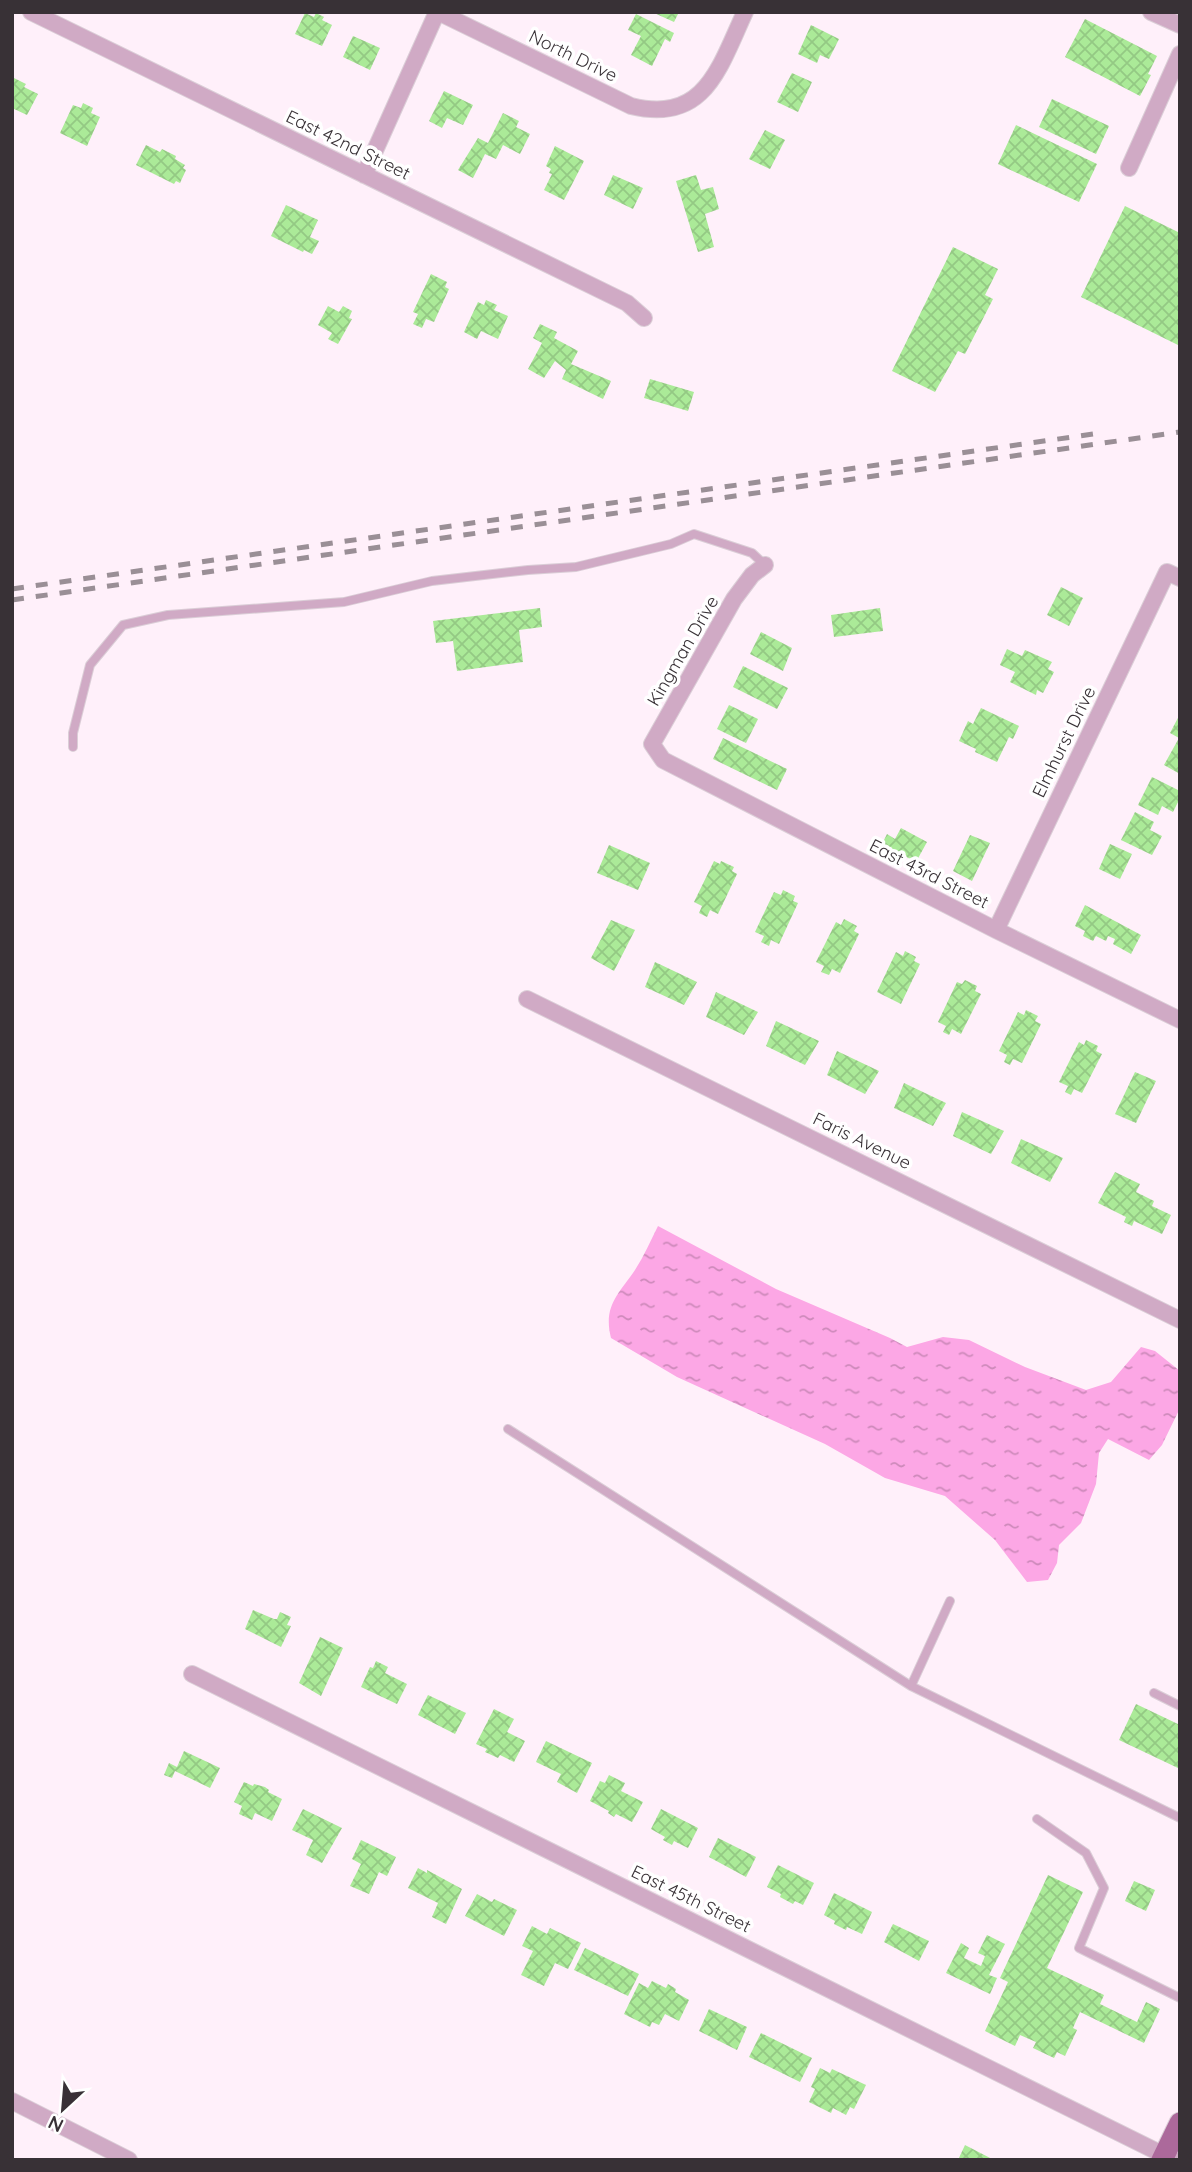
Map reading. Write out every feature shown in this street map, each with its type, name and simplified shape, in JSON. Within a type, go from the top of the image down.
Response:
[{"type":"main road","points":[[1167,2158],[1180,2123]]},
{"type":"street","name":"East 42nd Street","points":[[31,12],[627,303],[644,318]]},
{"type":"street","points":[[364,175],[438,12]]},
{"type":"street","name":"North Drive","points":[[438,12],[631,106],[654,111],[678,108],[705,90],[715,77],[745,12]]},
{"type":"street","points":[[1151,12],[1180,26]]},
{"type":"street","points":[[1129,168],[1180,54]]},
{"type":"street","name":"Kingman Drive","points":[[663,760],[652,744],[734,600],[752,575],[765,565]]},
{"type":"street","name":"Elmhurst Drive","points":[[996,930],[1174,575]]},
{"type":"street","name":"East 43rd Street","points":[[663,760],[996,930],[1180,1020]]},
{"type":"street","name":"Faris Avenue","points":[[527,999],[1180,1320]]},
{"type":"street","name":"East 45th Street","points":[[191,1674],[1167,2158]]},
{"type":"street","points":[[12,2101],[129,2160]]},
{"type":"lane","points":[[73,747],[73,733],[90,664],[123,625],[168,615],[344,602],[432,581],[576,567],[671,544],[694,534],[752,553],[765,565]]},
{"type":"lane","points":[[508,1429],[911,1686],[1180,1818]]},
{"type":"lane","points":[[911,1686],[950,1601]]},
{"type":"lane","points":[[1154,1693],[1180,1706]]},
{"type":"lane","points":[[1037,1819],[1086,1853],[1104,1888],[1079,1948],[1180,1998]]},
{"type":"water","points":[[658,1226],[776,1289],[907,1347],[943,1337],[969,1340],[1025,1367],[1086,1390],[1111,1382],[1141,1347],[1155,1351],[1180,1371],[1180,1408],[1162,1445],[1149,1460],[1108,1439],[1099,1453],[1096,1484],[1081,1523],[1059,1545],[1057,1563],[1048,1580],[1027,1582],[995,1540],[945,1496],[885,1478],[825,1444],[677,1377],[611,1338],[609,1317],[614,1301],[638,1265]]},
{"type":"building","points":[[652,12],[679,12],[674,22]]},
{"type":"building","points":[[305,13],[314,17],[316,13],[332,25],[322,46],[295,34]]},
{"type":"building","points":[[636,14],[674,33],[670,42],[665,39],[652,66],[631,55],[641,36],[628,30]]},
{"type":"building","points":[[1085,19],[1157,56],[1140,96],[1065,57]]},
{"type":"building","points":[[811,25],[839,39],[829,59],[820,55],[817,63],[798,54]]},
{"type":"building","points":[[353,36],[380,48],[370,70],[343,57]]},
{"type":"building","points":[[792,73],[812,82],[798,112],[777,102]]},
{"type":"building","points":[[12,77],[38,94],[27,115],[12,108]]},
{"type":"building","points":[[444,91],[473,105],[463,125],[447,118],[442,128],[429,121]]},
{"type":"building","points":[[1052,99],[1109,126],[1096,154],[1039,127]]},
{"type":"building","points":[[83,103],[93,108],[91,113],[100,117],[87,146],[60,133],[73,105],[81,108]]},
{"type":"building","points":[[503,113],[519,121],[516,127],[530,134],[520,154],[503,145],[496,159],[485,154],[473,178],[458,170],[478,138],[488,143]]},
{"type":"building","points":[[1016,125],[1097,164],[1079,202],[998,164]]},
{"type":"building","points":[[765,130],[785,140],[770,169],[749,159]]},
{"type":"building","points":[[146,145],[176,156],[175,159],[185,165],[183,168],[186,170],[180,183],[176,181],[174,184],[136,165]]},
{"type":"building","points":[[555,146],[584,161],[564,200],[544,190],[552,174],[549,173],[551,169],[546,166]]},
{"type":"building","points":[[613,175],[643,188],[633,209],[604,195]]},
{"type":"building","points":[[696,175],[701,190],[713,187],[719,209],[705,214],[714,247],[698,252],[676,181]]},
{"type":"building","points":[[286,205],[318,220],[310,237],[319,241],[312,254],[271,236]]},
{"type":"building","points":[[1125,206],[1180,233],[1180,346],[1081,297]]},
{"type":"building","points":[[953,247],[998,269],[985,295],[993,299],[965,354],[958,351],[935,392],[892,371]]},
{"type":"building","points":[[431,274],[447,282],[445,287],[449,289],[434,322],[426,319],[422,328],[413,324],[418,314],[413,312]]},
{"type":"building","points":[[486,300],[497,305],[494,310],[508,316],[498,339],[481,331],[477,339],[464,332],[478,302],[484,305]]},
{"type":"building","points":[[328,306],[339,312],[343,306],[352,311],[349,318],[352,319],[338,344],[328,339],[332,333],[318,325]]},
{"type":"building","points":[[540,324],[557,332],[554,338],[578,351],[571,364],[611,381],[603,399],[562,379],[566,370],[555,361],[544,378],[528,369],[542,343],[533,338]]},
{"type":"building","points":[[650,379],[694,392],[688,411],[644,398]]},
{"type":"building","points":[[1061,587],[1083,598],[1069,626],[1047,615]]},
{"type":"building","points":[[540,608],[542,627],[519,630],[523,662],[457,671],[453,641],[436,643],[433,621]]},
{"type":"building","points":[[880,608],[883,631],[834,637],[831,615]]},
{"type":"building","points":[[761,632],[792,648],[783,671],[750,654]]},
{"type":"building","points":[[1007,649],[1022,656],[1025,650],[1052,662],[1048,669],[1054,672],[1043,693],[1037,690],[1036,695],[1010,682],[1015,672],[1000,665]]},
{"type":"building","points":[[743,666],[788,688],[777,709],[733,687]]},
{"type":"building","points":[[729,705],[758,719],[746,743],[717,729]]},
{"type":"building","points":[[981,708],[1019,726],[1013,739],[1009,737],[997,762],[959,741],[968,721],[973,724]]},
{"type":"building","points":[[1180,714],[1180,774],[1164,765],[1179,738],[1170,733]]},
{"type":"building","points":[[723,738],[787,769],[777,790],[713,759]]},
{"type":"building","points":[[1152,777],[1180,791],[1180,798],[1173,812],[1162,806],[1158,815],[1138,805]]},
{"type":"building","points":[[1135,812],[1154,822],[1150,830],[1162,836],[1152,855],[1121,840]]},
{"type":"building","points":[[901,828],[927,842],[916,862],[882,844],[887,834],[895,839]]},
{"type":"building","points":[[970,835],[990,843],[972,881],[953,871]]},
{"type":"building","points":[[1110,844],[1132,854],[1120,879],[1099,869]]},
{"type":"building","points":[[609,845],[650,863],[638,890],[597,873]]},
{"type":"building","points":[[714,861],[734,867],[732,871],[737,874],[718,914],[710,910],[707,917],[699,913],[702,906],[694,902]]},
{"type":"building","points":[[783,890],[795,896],[793,901],[798,903],[779,944],[771,940],[769,946],[761,942],[764,936],[755,932],[774,892],[781,895]]},
{"type":"building","points":[[1085,905],[1141,935],[1131,954],[1113,944],[1115,939],[1108,936],[1106,941],[1096,936],[1093,941],[1083,936],[1085,931],[1075,926]]},
{"type":"building","points":[[844,919],[857,926],[854,931],[859,934],[840,973],[832,969],[829,975],[821,972],[824,966],[816,962],[836,922],[841,925]]},
{"type":"building","points":[[611,920],[635,930],[614,971],[591,958]]},
{"type":"building","points":[[905,951],[916,957],[914,961],[920,964],[901,1004],[877,992],[896,952],[903,956]]},
{"type":"building","points":[[655,962],[697,982],[684,1005],[645,987]]},
{"type":"building","points":[[965,980],[977,986],[975,991],[981,994],[961,1034],[952,1029],[949,1035],[943,1032],[946,1026],[938,1022],[957,982],[962,984]]},
{"type":"building","points":[[716,992],[758,1012],[744,1035],[706,1017]]},
{"type":"building","points":[[1026,1010],[1038,1016],[1035,1021],[1041,1024],[1022,1063],[1013,1059],[1010,1065],[1004,1062],[1007,1055],[999,1051],[1018,1012],[1024,1015]]},
{"type":"building","points":[[776,1021],[819,1041],[805,1065],[766,1046]]},
{"type":"building","points":[[1086,1040],[1098,1046],[1096,1051],[1102,1054],[1082,1093],[1074,1089],[1071,1095],[1065,1092],[1068,1086],[1059,1082],[1079,1042],[1084,1045]]},
{"type":"building","points":[[837,1051],[879,1071],[865,1094],[827,1075]]},
{"type":"building","points":[[1135,1072],[1156,1081],[1136,1123],[1115,1114]]},
{"type":"building","points":[[904,1083],[946,1103],[933,1126],[894,1108]]},
{"type":"building","points":[[962,1112],[1004,1131],[991,1154],[953,1136]]},
{"type":"building","points":[[1021,1139],[1063,1158],[1050,1182],[1011,1163]]},
{"type":"building","points":[[1115,1172],[1140,1184],[1136,1192],[1154,1201],[1152,1206],[1171,1215],[1162,1234],[1134,1221],[1132,1226],[1124,1222],[1126,1217],[1098,1203]]},
{"type":"building","points":[[253,1610],[274,1619],[277,1619],[280,1612],[291,1617],[287,1625],[291,1626],[281,1647],[245,1629]]},
{"type":"building","points":[[320,1637],[343,1648],[321,1696],[299,1683]]},
{"type":"building","points":[[376,1661],[388,1667],[385,1673],[407,1684],[397,1704],[361,1687],[370,1667],[373,1668]]},
{"type":"building","points":[[428,1695],[466,1713],[455,1734],[418,1715]]},
{"type":"building","points":[[1136,1704],[1180,1725],[1180,1769],[1119,1740]]},
{"type":"building","points":[[494,1709],[514,1719],[507,1732],[525,1741],[514,1762],[485,1752],[487,1749],[476,1744]]},
{"type":"building","points":[[546,1741],[592,1763],[577,1793],[557,1782],[561,1774],[536,1762]]},
{"type":"building","points":[[184,1751],[220,1768],[210,1788],[175,1771],[172,1778],[164,1775],[169,1763],[177,1767]]},
{"type":"building","points":[[609,1775],[625,1783],[621,1791],[643,1802],[632,1822],[616,1814],[614,1817],[609,1811],[590,1801],[600,1781],[605,1783]]},
{"type":"building","points":[[244,1782],[265,1787],[268,1792],[282,1799],[272,1821],[255,1813],[252,1820],[239,1814],[242,1806],[234,1802]]},
{"type":"building","points":[[303,1809],[342,1828],[322,1863],[306,1855],[313,1840],[292,1830]]},
{"type":"building","points":[[661,1809],[698,1828],[688,1848],[674,1841],[672,1845],[663,1840],[665,1837],[651,1829]]},
{"type":"building","points":[[718,1838],[756,1857],[746,1877],[709,1857]]},
{"type":"building","points":[[361,1840],[396,1857],[387,1876],[379,1872],[369,1894],[350,1886],[361,1864],[352,1859]]},
{"type":"building","points":[[778,1865],[814,1883],[803,1905],[795,1901],[793,1904],[767,1887]]},
{"type":"building","points":[[418,1868],[462,1889],[446,1924],[432,1917],[438,1903],[408,1888]]},
{"type":"building","points":[[1048,1875],[1083,1892],[1047,1968],[1104,1995],[1100,2004],[1137,2022],[1146,2002],[1160,2009],[1144,2043],[1080,2012],[1073,2028],[1077,2030],[1065,2056],[1057,2052],[1054,2058],[1033,2048],[1036,2042],[1020,2035],[1015,2046],[985,2031],[1008,1982],[1000,1978]]},
{"type":"building","points":[[1134,1881],[1155,1890],[1146,1911],[1125,1901]]},
{"type":"building","points":[[834,1893],[872,1912],[862,1934],[834,1924],[835,1921],[824,1915]]},
{"type":"building","points":[[477,1894],[517,1910],[504,1936],[465,1916]]},
{"type":"building","points":[[893,1924],[929,1941],[919,1961],[884,1942]]},
{"type":"building","points":[[532,1926],[547,1934],[550,1928],[581,1943],[568,1969],[555,1963],[544,1986],[521,1975],[533,1951],[522,1946]]},
{"type":"building","points":[[987,1935],[1005,1944],[989,1975],[997,1978],[990,1994],[946,1973],[961,1943],[969,1948],[964,1958],[981,1966],[985,1956],[978,1953]]},
{"type":"building","points":[[585,1948],[639,1974],[628,1996],[574,1970]]},
{"type":"building","points":[[652,1981],[666,1988],[668,1984],[676,1989],[675,1992],[689,2000],[679,2021],[665,2014],[659,2025],[652,2022],[650,2027],[624,2014],[639,1983],[648,1988]]},
{"type":"building","points":[[709,2009],[747,2027],[737,2050],[699,2031]]},
{"type":"building","points":[[761,2033],[812,2058],[800,2082],[749,2057]]},
{"type":"building","points":[[820,2068],[830,2073],[832,2069],[866,2085],[854,2109],[850,2107],[846,2115],[833,2108],[831,2113],[809,2102],[815,2089],[811,2087]]},
{"type":"building","points":[[965,2145],[994,2160],[958,2160]]},
{"type":"railway","points":[[12,600],[1180,432]]},
{"type":"railway","points":[[12,589],[1100,433]]}]
